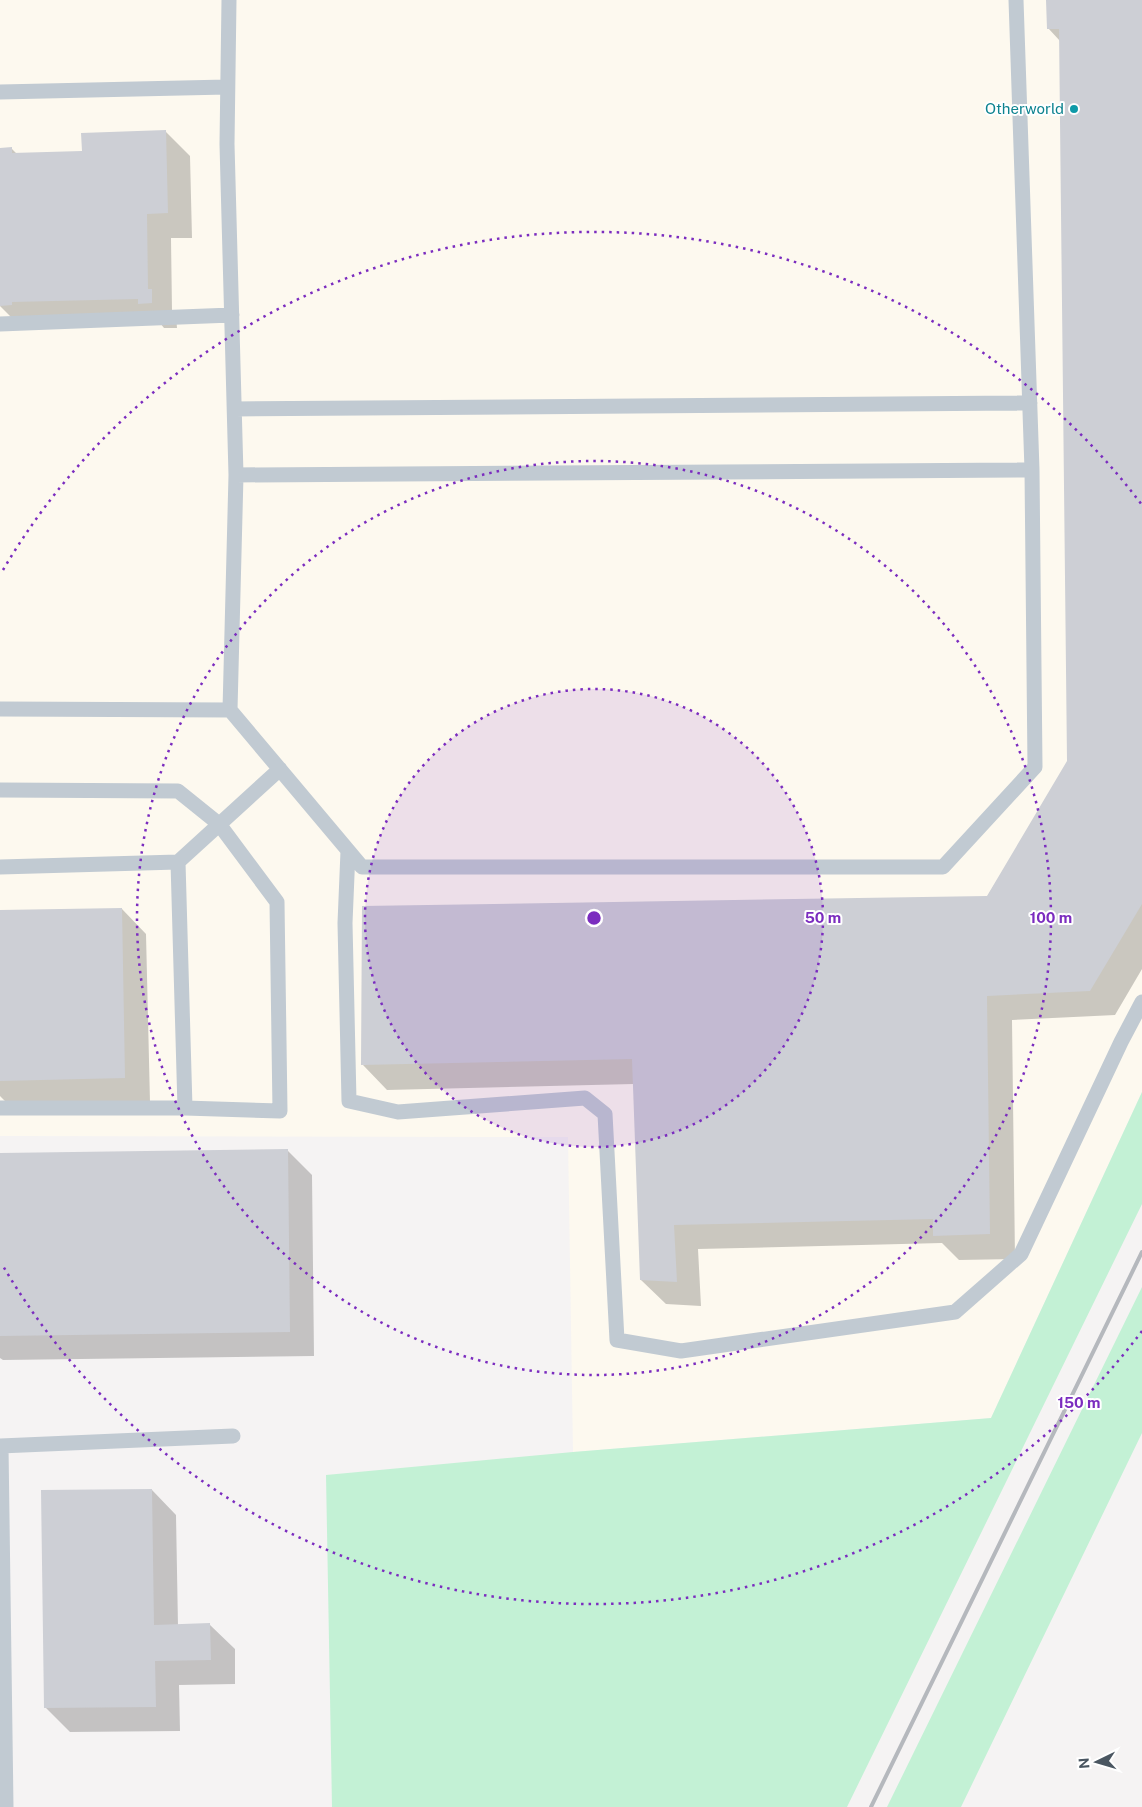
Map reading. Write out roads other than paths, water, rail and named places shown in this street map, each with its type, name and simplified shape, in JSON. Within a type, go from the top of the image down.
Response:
[{"type":"lane","points":[[229,0],[227,87],[236,476],[230,710],[362,867],[944,867],[1035,767],[1032,470],[1016,0]]},
{"type":"lane","points":[[0,92],[227,87]]},
{"type":"lane","points":[[0,324],[232,315]]},
{"type":"lane","points":[[235,409],[1030,403]]},
{"type":"lane","points":[[236,476],[1032,470]]},
{"type":"lane","points":[[0,709],[230,710]]},
{"type":"lane","points":[[0,867],[178,862],[280,769]]},
{"type":"lane","points":[[0,790],[178,791],[219,824],[277,902],[280,1111],[185,1108],[0,1108]]},
{"type":"lane","points":[[348,851],[345,923],[349,1101],[398,1112],[585,1098],[605,1114],[617,1340],[681,1351],[956,1312],[1021,1254],[1121,1042],[1142,1002]]},
{"type":"lane","points":[[178,862],[185,1108]]},
{"type":"lane","points":[[6,1807],[0,1446],[233,1436]]},
{"type":"railway","points":[[871,1807],[1142,1252]]},
{"type":"place","name":"Otherworld","points":[[1074,109]]}]
